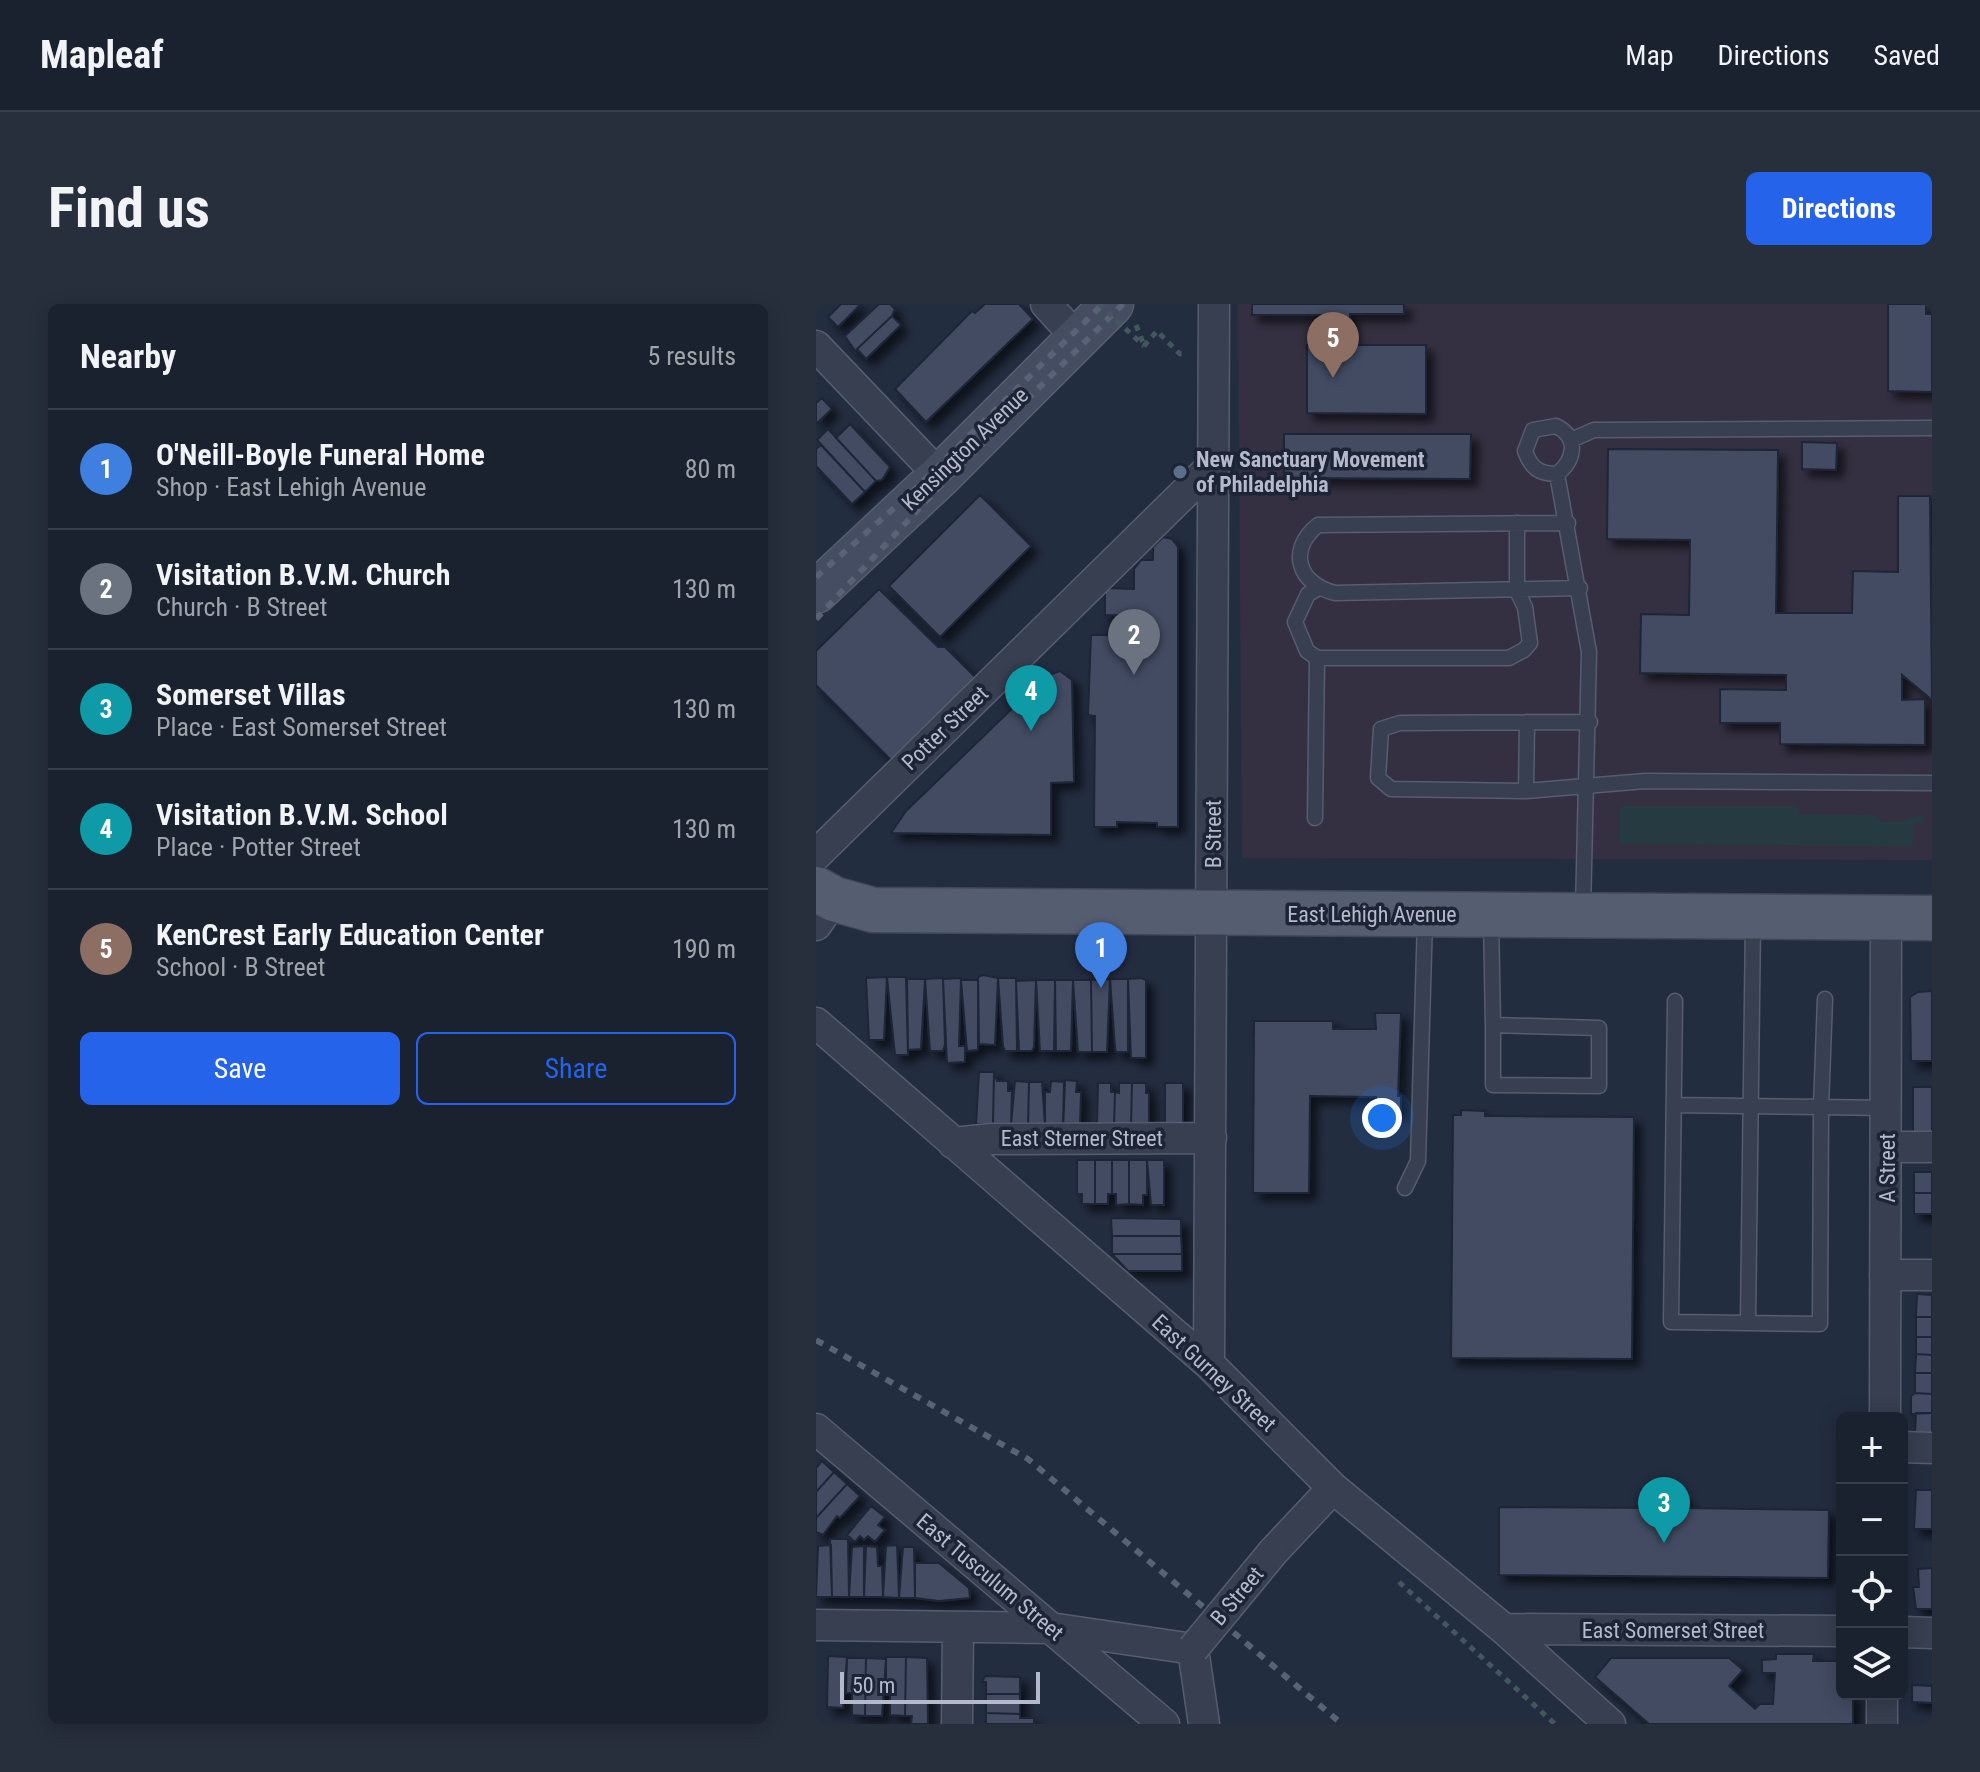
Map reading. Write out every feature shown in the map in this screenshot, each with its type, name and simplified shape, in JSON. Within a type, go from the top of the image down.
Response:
[{"type":"main road","name":"East Lehigh Avenue","points":[[822,904],[873,910],[1932,918]]},
{"type":"street","points":[[1046,304],[1088,321]]},
{"type":"street","name":"B Street","points":[[1209,1364],[1214,913],[1211,467],[1214,304]]},
{"type":"street","name":"Kensington Avenue","points":[[816,592],[940,476],[1088,321],[1122,313]]},
{"type":"street","points":[[816,346],[940,476]]},
{"type":"street","name":"Potter Street","points":[[816,855],[1211,467]]},
{"type":"street","name":"A Street","points":[[1885,1412],[1886,917]]},
{"type":"street","name":"East Gurney Street","points":[[816,1023],[1209,1364],[1333,1488],[1504,1629],[1610,1724]]},
{"type":"street","name":"East Sterner Street","points":[[953,1143],[992,1139],[1211,1138]]},
{"type":"street","points":[[1887,1147],[1932,1147]]},
{"type":"street","points":[[1885,1275],[1932,1275]]},
{"type":"street","name":"East Tusculum Street","points":[[816,1429],[1164,1724]]},
{"type":"street","points":[[1908,1447],[1932,1448]]},
{"type":"street","name":"B Street","points":[[1193,1649],[1273,1552],[1333,1488]]},
{"type":"street","points":[[816,1625],[1050,1628],[1193,1649],[1204,1724]]},
{"type":"street","points":[[957,1724],[958,1628]]},
{"type":"street","name":"East Somerset Street","points":[[1504,1629],[1836,1631]]},
{"type":"street","points":[[1908,1632],[1932,1633]]},
{"type":"street","points":[[1882,1700],[1882,1724]]},
{"type":"lane","points":[[1546,426],[1564,430],[1571,440],[1571,461],[1557,474],[1547,474],[1530,464],[1525,451],[1527,439],[1533,430],[1546,426]]},
{"type":"lane","points":[[1571,440],[1594,430],[1932,428]]},
{"type":"lane","points":[[1557,474],[1580,588],[1589,652],[1589,787],[1583,915]]},
{"type":"lane","points":[[1317,589],[1308,594],[1295,622],[1307,651],[1317,658],[1509,658],[1530,643],[1525,607],[1517,591],[1517,523]]},
{"type":"lane","points":[[1568,523],[1318,525],[1304,536],[1299,556],[1305,576],[1317,589],[1335,593],[1580,588]]},
{"type":"lane","points":[[1315,818],[1317,658]]},
{"type":"lane","points":[[1526,791],[1527,722]]},
{"type":"lane","points":[[1590,722],[1400,723],[1381,729],[1378,778],[1391,789],[1526,791],[1645,781],[1932,783]]},
{"type":"lane","points":[[1405,1188],[1418,1161],[1425,914]]},
{"type":"lane","points":[[1748,1323],[1753,915]]},
{"type":"lane","points":[[1491,916],[1493,1085],[1599,1086],[1599,1028],[1493,1025]]},
{"type":"lane","points":[[1675,1001],[1671,1322],[1820,1324],[1825,999]]},
{"type":"lane","points":[[1674,1105],[1887,1108]]},
{"type":"path","points":[[1122,313],[1139,328],[1144,346]]},
{"type":"path","points":[[1088,321],[1144,346]]},
{"type":"path","points":[[1144,346],[1157,331],[1180,354]]},
{"type":"path","points":[[1396,1579],[1555,1724]]},
{"type":"shaded area","points":[[1238,304],[1932,304],[1932,860],[1242,858]]},
{"type":"green space","points":[[1620,806],[1798,806],[1799,814],[1872,815],[1883,821],[1898,822],[1924,814],[1924,823],[1914,824],[1914,846],[1620,844]]},
{"type":"building","points":[[841,304],[861,304],[838,327],[828,317]]},
{"type":"building","points":[[879,304],[890,304],[895,309],[892,316],[855,351],[845,336]]},
{"type":"building","points":[[985,304],[1019,304],[1033,319],[926,422],[895,389],[972,311],[975,313]]},
{"type":"building","points":[[1252,304],[1404,304],[1404,314],[1350,314],[1350,345],[1334,345],[1334,315],[1252,315]]},
{"type":"building","points":[[1888,304],[1926,304],[1926,314],[1932,314],[1932,392],[1888,391]]},
{"type":"building","points":[[892,316],[901,325],[866,359],[857,349]]},
{"type":"building","points":[[1307,345],[1426,345],[1426,414],[1307,413]]},
{"type":"building","points":[[822,398],[832,409],[816,424],[816,403]]},
{"type":"building","points":[[850,424],[890,467],[882,480],[876,481],[836,438]]},
{"type":"building","points":[[828,429],[876,481],[865,492],[817,440]]},
{"type":"building","points":[[1284,434],[1471,434],[1470,479],[1284,478]]},
{"type":"building","points":[[1802,442],[1837,443],[1836,470],[1802,469]]},
{"type":"building","points":[[821,445],[865,492],[852,504],[816,466],[816,449]]},
{"type":"building","points":[[1608,449],[1778,450],[1776,613],[1852,613],[1853,571],[1898,572],[1898,496],[1930,496],[1932,700],[1902,675],[1902,700],[1925,699],[1925,745],[1780,744],[1780,723],[1720,723],[1720,689],[1786,690],[1786,675],[1640,673],[1641,614],[1689,615],[1690,540],[1607,539]]},
{"type":"building","points":[[980,495],[1031,546],[940,637],[889,586]]},
{"type":"building","points":[[1163,537],[1172,539],[1178,547],[1178,827],[1117,822],[1117,827],[1094,827],[1095,716],[1088,715],[1091,635],[1143,635],[1144,616],[1105,615],[1105,588],[1134,589],[1134,569],[1141,560],[1153,560],[1153,547]]},
{"type":"building","points":[[879,589],[938,647],[945,647],[976,678],[892,761],[816,685],[816,651]]},
{"type":"building","points":[[1060,671],[1072,680],[1074,782],[1051,783],[1051,835],[891,833],[906,811],[1046,676]]},
{"type":"building","points":[[887,977],[884,1040],[869,1040],[866,978]]},
{"type":"building","points":[[887,977],[906,977],[908,1055],[895,1055]]},
{"type":"building","points":[[978,977],[998,978],[995,1045],[979,1044]]},
{"type":"building","points":[[943,978],[945,1044],[943,1051],[930,1051],[925,979]]},
{"type":"building","points":[[961,978],[959,1046],[965,1046],[965,1062],[947,1063],[943,979]]},
{"type":"building","points":[[998,978],[1016,978],[1017,1051],[1005,1051],[1003,1046]]},
{"type":"building","points":[[907,979],[925,979],[921,1049],[908,1050]]},
{"type":"building","points":[[1110,979],[1128,979],[1128,1052],[1116,1052]]},
{"type":"building","points":[[1110,979],[1107,1052],[1092,1052],[1091,980]]},
{"type":"building","points":[[1128,979],[1146,980],[1146,1058],[1131,1058]]},
{"type":"building","points":[[961,980],[978,980],[978,1050],[967,1051]]},
{"type":"building","points":[[1036,980],[1034,1047],[1032,1051],[1019,1051],[1016,981]]},
{"type":"building","points":[[1036,980],[1055,980],[1054,1051],[1040,1051]]},
{"type":"building","points":[[1055,980],[1073,980],[1071,1051],[1056,1051]]},
{"type":"building","points":[[1073,980],[1091,980],[1092,1052],[1078,1052]]},
{"type":"building","points":[[1932,991],[1932,1061],[1911,1061],[1910,997],[1918,992]]},
{"type":"building","points":[[1375,1013],[1401,1013],[1398,1096],[1401,1096],[1401,1113],[1376,1113],[1376,1097],[1310,1096],[1309,1193],[1253,1193],[1254,1021],[1333,1021],[1333,1029],[1376,1029]]},
{"type":"building","points":[[979,1072],[994,1072],[993,1125],[976,1124]]},
{"type":"building","points":[[994,1072],[997,1081],[1008,1081],[1008,1091],[1012,1091],[1011,1125],[993,1125]]},
{"type":"building","points":[[1064,1080],[1077,1081],[1076,1092],[1081,1092],[1080,1125],[1063,1125]]},
{"type":"building","points":[[1015,1081],[1029,1082],[1028,1128],[1011,1125]]},
{"type":"building","points":[[1051,1081],[1065,1082],[1063,1129],[1045,1129],[1045,1092],[1050,1092]]},
{"type":"building","points":[[1029,1082],[1042,1082],[1045,1125],[1028,1125]]},
{"type":"building","points":[[1098,1083],[1111,1083],[1111,1092],[1115,1092],[1114,1126],[1097,1125]]},
{"type":"building","points":[[1119,1083],[1132,1083],[1131,1126],[1114,1126],[1115,1092],[1119,1093]]},
{"type":"building","points":[[1132,1083],[1146,1083],[1149,1126],[1131,1126]]},
{"type":"building","points":[[1165,1083],[1183,1083],[1183,1127],[1165,1126]]},
{"type":"building","points":[[1913,1087],[1932,1087],[1932,1137],[1913,1137]]},
{"type":"building","points":[[1461,1110],[1485,1111],[1485,1116],[1634,1117],[1632,1359],[1451,1358],[1453,1115],[1461,1115]]},
{"type":"building","points":[[1077,1160],[1095,1160],[1095,1204],[1082,1204],[1082,1194],[1077,1194]]},
{"type":"building","points":[[1095,1160],[1112,1160],[1112,1194],[1108,1194],[1108,1204],[1095,1204]]},
{"type":"building","points":[[1112,1160],[1129,1160],[1129,1204],[1116,1205],[1116,1194],[1112,1194]]},
{"type":"building","points":[[1129,1160],[1147,1160],[1147,1195],[1143,1195],[1143,1205],[1129,1204]]},
{"type":"building","points":[[1147,1160],[1164,1160],[1164,1205],[1151,1205]]},
{"type":"building","points":[[1914,1172],[1932,1172],[1932,1193],[1914,1193]]},
{"type":"building","points":[[1914,1193],[1932,1193],[1932,1214],[1914,1214]]},
{"type":"building","points":[[1111,1218],[1181,1219],[1181,1236],[1112,1236]]},
{"type":"building","points":[[1112,1236],[1181,1236],[1182,1254],[1112,1254]]},
{"type":"building","points":[[1112,1254],[1182,1254],[1182,1271],[1128,1271]]},
{"type":"building","points":[[1917,1294],[1932,1295],[1932,1317],[1916,1317]]},
{"type":"building","points":[[1916,1317],[1932,1317],[1932,1337],[1916,1337]]},
{"type":"building","points":[[1916,1337],[1932,1337],[1932,1355],[1916,1354]]},
{"type":"building","points":[[1916,1354],[1932,1355],[1932,1373],[1915,1373]]},
{"type":"building","points":[[1915,1373],[1932,1373],[1932,1394],[1915,1393]]},
{"type":"building","points":[[1915,1393],[1932,1394],[1932,1413],[1911,1414],[1911,1396]]},
{"type":"building","points":[[1916,1413],[1932,1413],[1932,1433],[1915,1433]]},
{"type":"building","points":[[822,1461],[834,1472],[816,1492],[816,1468]]},
{"type":"building","points":[[834,1472],[847,1484],[816,1518],[816,1492]]},
{"type":"building","points":[[847,1484],[860,1496],[840,1518],[837,1516],[823,1535],[816,1532],[816,1518]]},
{"type":"building","points":[[1916,1490],[1932,1490],[1932,1529],[1914,1529]]},
{"type":"building","points":[[1665,1495],[1681,1495],[1681,1499],[1687,1499],[1687,1508],[1829,1510],[1828,1578],[1499,1575],[1499,1507],[1658,1508],[1659,1499],[1665,1499]]},
{"type":"building","points":[[871,1506],[885,1517],[878,1525],[885,1530],[875,1542],[868,1536],[864,1540],[860,1536],[855,1542],[847,1535]]},
{"type":"building","points":[[830,1539],[848,1539],[849,1597],[832,1597]]},
{"type":"building","points":[[831,1545],[832,1597],[816,1597],[818,1546]]},
{"type":"building","points":[[897,1545],[899,1598],[883,1597],[886,1546]]},
{"type":"building","points":[[864,1546],[864,1597],[849,1597],[852,1547]]},
{"type":"building","points":[[866,1546],[877,1547],[878,1566],[882,1566],[883,1597],[864,1597]]},
{"type":"building","points":[[903,1547],[914,1547],[915,1598],[899,1598]]},
{"type":"building","points":[[915,1563],[939,1563],[969,1588],[970,1598],[939,1601],[915,1598]]},
{"type":"building","points":[[1932,1568],[1932,1609],[1916,1609],[1913,1587],[1919,1587],[1918,1569]]},
{"type":"building","points":[[1776,1654],[1814,1654],[1813,1661],[1836,1661],[1836,1700],[1853,1700],[1853,1724],[1649,1724],[1595,1677],[1611,1658],[1729,1658],[1743,1670],[1729,1686],[1755,1709],[1760,1704],[1773,1704],[1775,1673],[1762,1673],[1762,1660],[1776,1659]]},
{"type":"building","points":[[828,1656],[847,1657],[843,1708],[827,1707]]},
{"type":"building","points":[[886,1657],[906,1657],[905,1716],[890,1715],[890,1694],[886,1693]]},
{"type":"building","points":[[906,1657],[927,1658],[928,1724],[911,1724],[912,1716],[905,1716]]},
{"type":"building","points":[[847,1658],[866,1658],[865,1716],[852,1715],[852,1693],[846,1693]]},
{"type":"building","points":[[866,1658],[886,1659],[882,1716],[865,1716]]},
{"type":"building","points":[[985,1676],[1020,1677],[1020,1694],[986,1694],[986,1682],[982,1682]]},
{"type":"building","points":[[1912,1685],[1932,1686],[1932,1703],[1912,1702]]},
{"type":"building","points":[[986,1694],[1020,1694],[1020,1714],[986,1713]]},
{"type":"building","points":[[986,1713],[1020,1714],[1020,1718],[1034,1718],[1034,1724],[986,1724]]},
{"type":"railway","points":[[816,577],[910,494],[1103,304]]},
{"type":"railway","points":[[816,619],[943,483],[1123,304]]},
{"type":"railway","points":[[816,1340],[1028,1459],[1342,1724]]},
{"type":"place","name":"KenCrest Early Education Center","points":[[1333,378]]},
{"type":"place","name":"New Sanctuary Movement of Philadelphia","points":[[1180,472]]},
{"type":"place","name":"Visitation B.V.M. Church","points":[[1134,675]]},
{"type":"place","name":"Visitation B.V.M. School","points":[[1031,731]]},
{"type":"place","name":"O'Neill-Boyle Funeral Home","points":[[1101,988]]},
{"type":"place","name":"Somerset Villas","points":[[1664,1543]]}]
